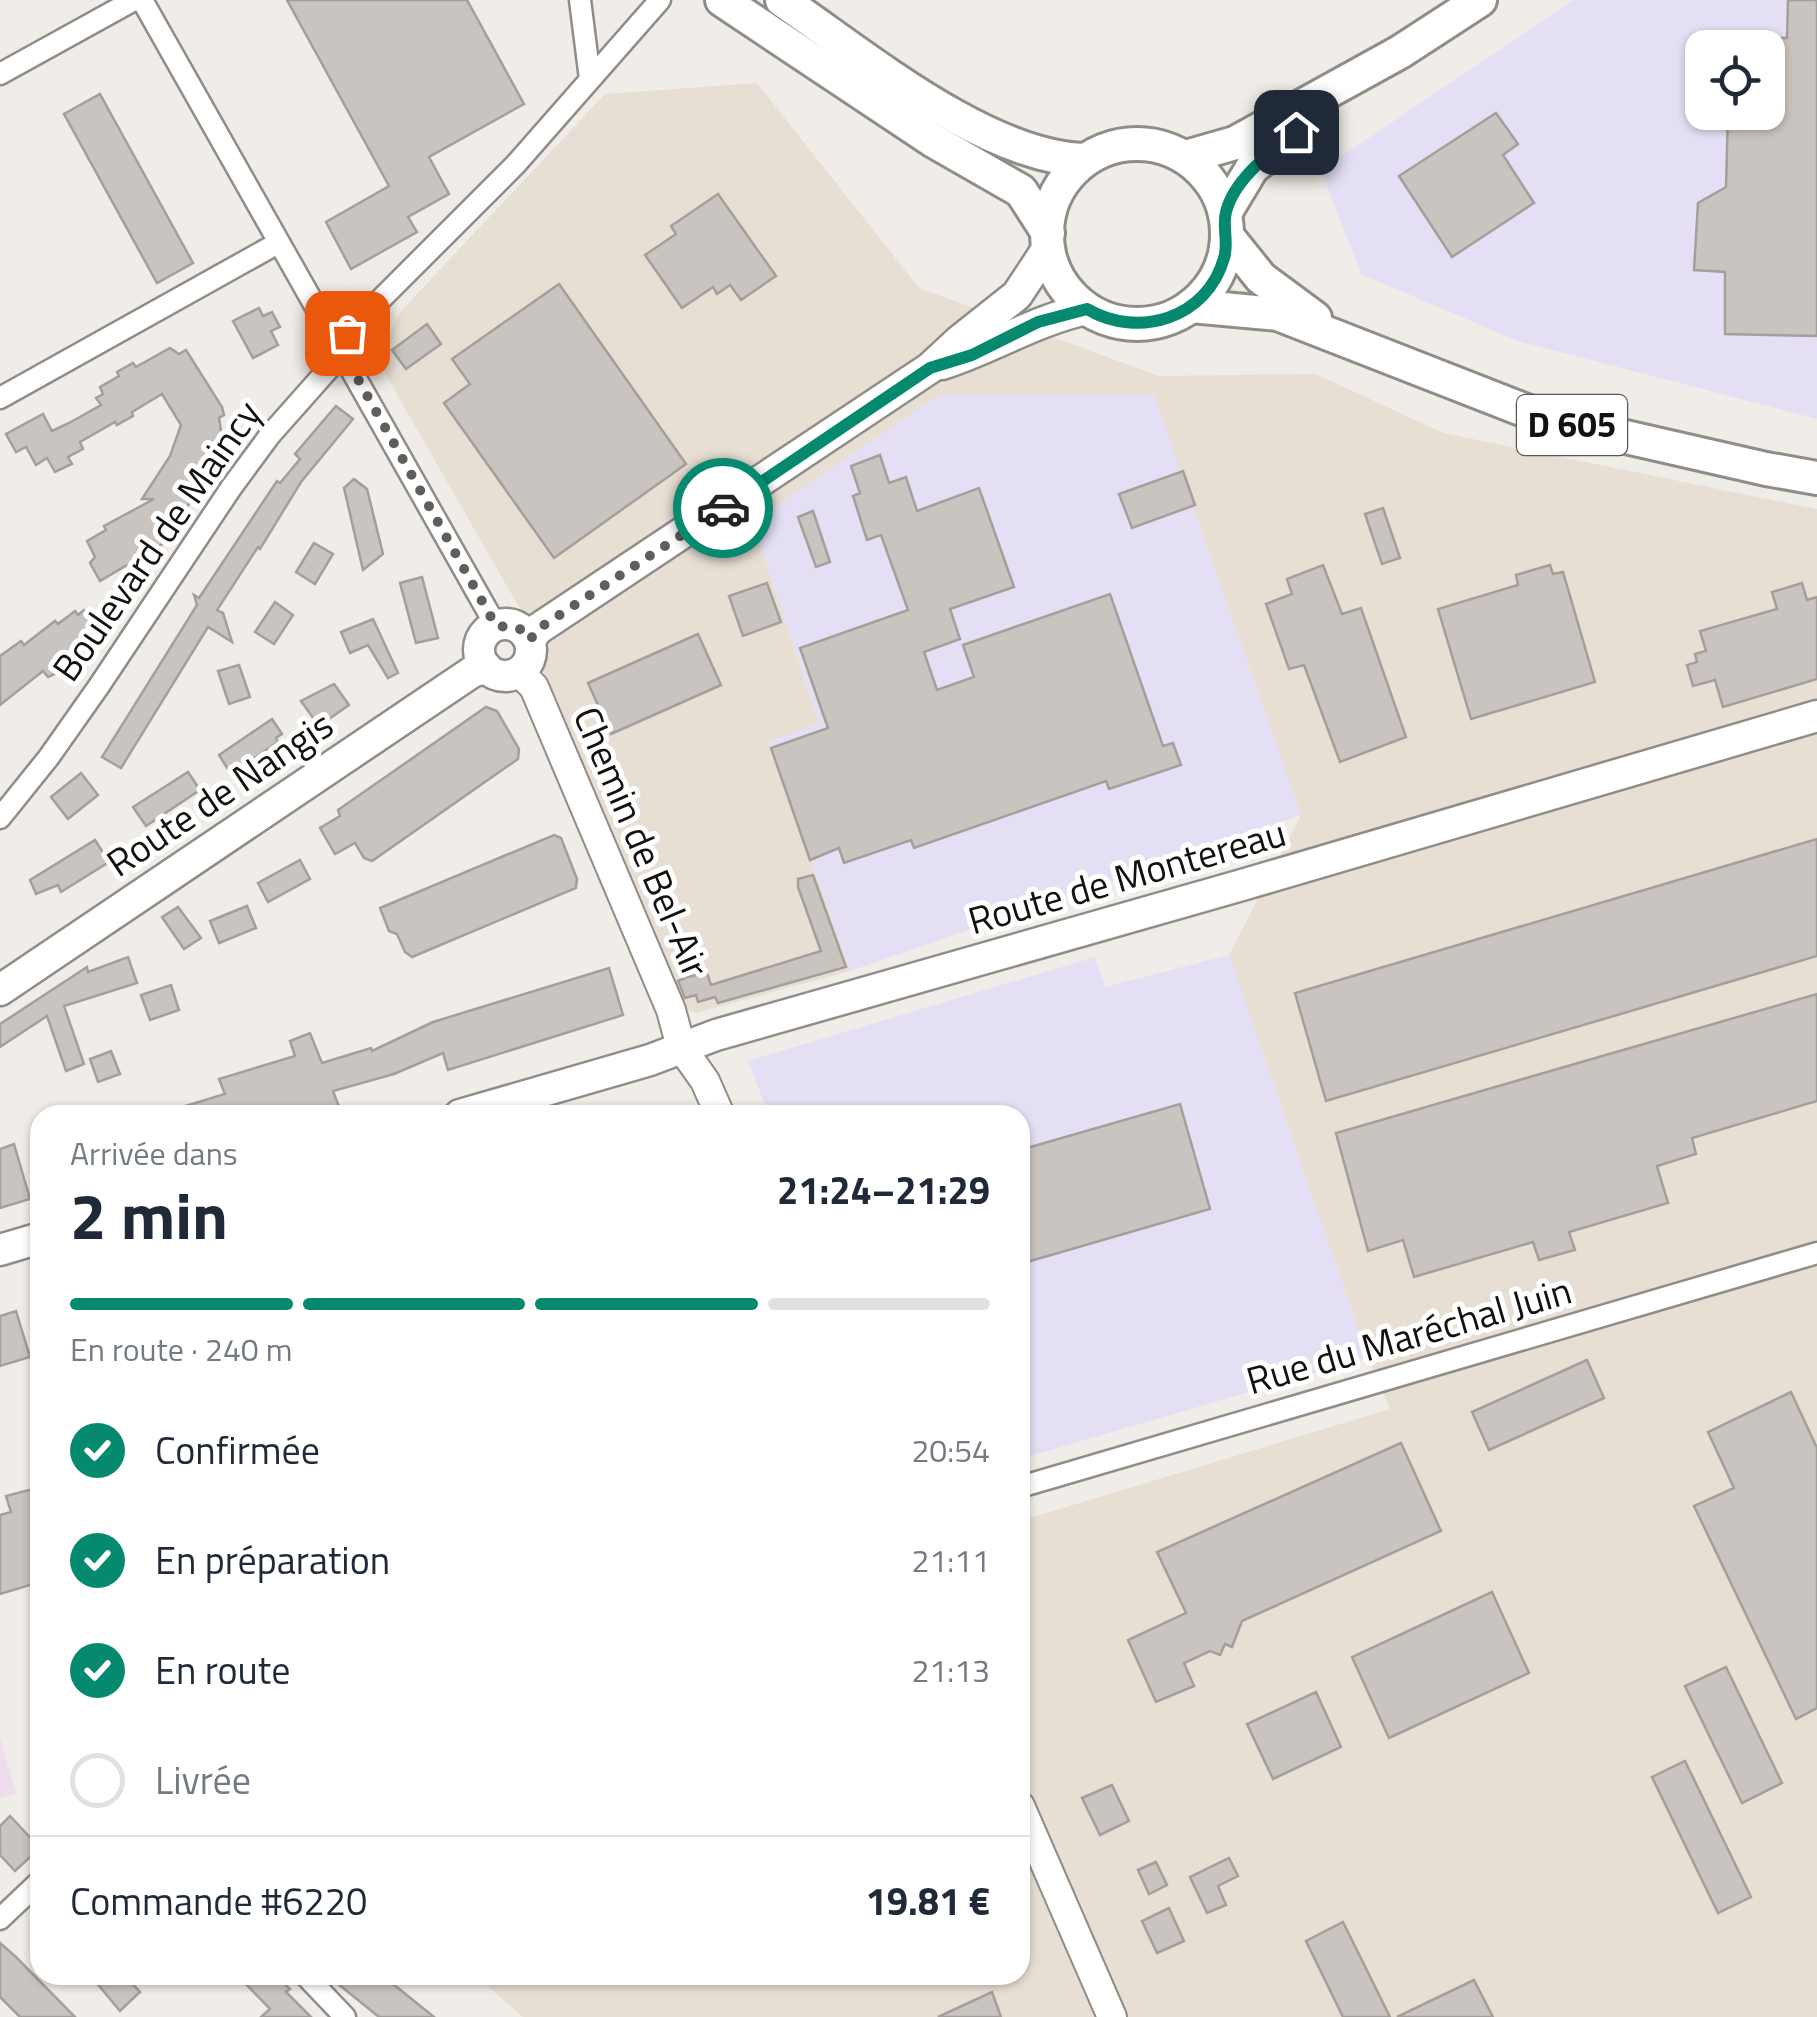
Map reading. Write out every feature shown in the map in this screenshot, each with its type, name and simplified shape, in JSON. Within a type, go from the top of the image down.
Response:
[{"type":"main road","points":[[722,0],[932,140],[1021,191],[1048,240],[1056,273],[1068,292],[1104,319],[1146,324],[1164,320],[1208,292],[1217,277],[1227,225],[1252,168],[1400,52]]},
{"type":"main road","points":[[782,0],[908,86],[974,125],[1048,156],[1084,160]]},
{"type":"main road","points":[[1186,156],[1234,143],[1400,52],[1480,0]]},
{"type":"main road","points":[[530,640],[519,628],[496,626],[489,630],[480,644],[486,667],[500,676],[519,672],[529,661],[530,640],[538,629],[930,368],[958,340],[1018,295],[1048,240],[1049,212],[1055,194],[1084,160],[1104,149],[1144,142],[1186,156],[1216,190],[1227,225]]},
{"type":"main road","name":"D 605","points":[[1227,225],[1261,278],[1338,337]]},
{"type":"main road","name":"D 605","points":[[1191,306],[1278,314],[1546,419],[1817,478]]},
{"type":"main road","points":[[930,368],[972,355],[1038,322],[1087,309]]},
{"type":"main road","name":"Route de Nangis","points":[[0,990],[472,672],[486,667]]},
{"type":"main road","name":"Route de Montereau","points":[[495,1105],[650,1060],[681,1047],[1817,716]]},
{"type":"main road","points":[[0,1250],[30,1241]]},
{"type":"street","points":[[0,74],[138,0],[340,347],[496,626]]},
{"type":"street","points":[[580,0],[590,79]]},
{"type":"street","name":"Boulevard de Maincy","points":[[0,818],[60,742],[231,488],[299,400],[332,365],[347,333],[516,164],[660,0]]},
{"type":"street","points":[[0,398],[278,243]]},
{"type":"street","name":"Chemin de Bel-Air","points":[[519,672],[534,688],[605,849],[674,1017],[681,1047],[715,1105]]},
{"type":"street","name":"Rue du Maréchal Juin","points":[[1030,1484],[1817,1253]]},
{"type":"street","points":[[1030,1829],[1112,2017]]},
{"type":"street","points":[[0,1920],[30,1891]]},
{"type":"street","points":[[315,1985],[345,2017]]},
{"type":"shaded area","points":[[1574,0],[1817,0],[1817,419],[1518,341],[1361,274],[1321,170]]},
{"type":"shaded area","points":[[757,83],[919,288],[1159,376],[1316,374],[1443,433],[1817,509],[1817,2017],[523,2017],[486,1985],[1030,1985],[1030,1518],[1390,1409],[1368,1357],[1229,955],[1301,815],[1154,395],[939,395],[753,522],[819,723],[769,742],[850,971],[696,1013],[679,1008],[534,671],[547,656],[387,377],[378,353],[402,310],[605,94]]},
{"type":"shaded area","points":[[939,395],[1154,395],[1301,815],[850,971],[769,741],[819,723],[753,522]]},
{"type":"shaded area","points":[[1229,955],[1368,1357],[1030,1456],[1030,1105],[765,1105],[748,1061],[1095,957],[1105,987]]},
{"type":"shaded area","points":[[0,1738],[16,1793],[0,1798]]},
{"type":"building","points":[[287,0],[467,0],[524,104],[429,157],[449,194],[408,217],[417,232],[351,269],[326,222],[389,186]]},
{"type":"building","points":[[1788,0],[1817,0],[1817,336],[1725,334],[1725,272],[1694,270],[1698,203],[1726,187],[1728,130],[1785,130]]},
{"type":"building","points":[[100,94],[193,263],[157,283],[64,114]]},
{"type":"building","points":[[1496,113],[1518,144],[1503,155],[1534,203],[1452,257],[1399,176]]},
{"type":"building","points":[[718,194],[776,276],[741,300],[730,285],[717,294],[713,287],[682,308],[645,255],[676,234],[671,226]]},
{"type":"building","points":[[559,284],[686,464],[554,558],[444,403],[470,384],[452,359]]},
{"type":"building","points":[[259,308],[263,316],[272,312],[280,327],[271,331],[278,345],[253,358],[233,321]]},
{"type":"building","points":[[427,324],[441,344],[406,369],[392,350]]},
{"type":"building","points":[[170,348],[179,354],[186,350],[222,407],[224,415],[219,418],[223,443],[215,463],[164,543],[100,581],[90,563],[95,557],[87,541],[106,530],[104,526],[154,499],[142,499],[170,456],[181,425],[162,394],[132,412],[133,416],[80,442],[83,449],[68,457],[72,464],[55,472],[47,458],[36,465],[26,447],[16,452],[6,434],[43,414],[52,431],[69,423],[101,405],[96,398],[103,394],[100,387],[119,376],[117,372],[133,363],[136,367]]},
{"type":"building","points":[[336,406],[353,419],[301,482],[217,610],[223,613],[232,642],[208,627],[121,768],[102,757],[197,605],[194,595],[199,598],[277,481],[280,483],[300,459],[295,454]]},
{"type":"building","points":[[880,455],[889,483],[906,477],[917,511],[979,488],[1014,587],[950,609],[960,639],[924,652],[937,690],[974,677],[963,645],[1110,594],[1163,746],[1173,743],[1181,765],[1109,789],[1106,781],[914,848],[911,840],[844,863],[839,848],[810,860],[771,748],[828,728],[800,648],[908,610],[881,535],[867,540],[853,496],[860,493],[851,466]]},
{"type":"building","points":[[1183,471],[1195,505],[1132,528],[1119,494]]},
{"type":"building","points":[[354,479],[367,489],[383,554],[363,570],[344,488]]},
{"type":"building","points":[[1383,508],[1400,558],[1382,564],[1365,514]]},
{"type":"building","points":[[813,511],[830,562],[816,567],[798,517]]},
{"type":"building","points":[[314,543],[333,554],[315,584],[296,572]]},
{"type":"building","points":[[1323,565],[1342,614],[1361,608],[1406,737],[1340,762],[1304,665],[1289,669],[1266,604],[1292,594],[1287,579]]},
{"type":"building","points":[[1550,565],[1553,574],[1563,572],[1595,682],[1471,719],[1438,609],[1518,585],[1516,575]]},
{"type":"building","points":[[422,577],[438,638],[416,643],[400,583]]},
{"type":"building","points":[[767,583],[781,622],[743,636],[729,596]]},
{"type":"building","points":[[1802,583],[1807,600],[1817,597],[1817,679],[1723,707],[1715,680],[1693,686],[1687,665],[1697,662],[1695,654],[1706,651],[1700,631],[1777,609],[1772,592]]},
{"type":"building","points":[[275,602],[293,615],[274,644],[255,632]]},
{"type":"building","points":[[84,610],[101,632],[94,637],[91,647],[55,674],[48,677],[43,671],[0,705],[0,656],[21,641],[24,645],[55,621],[58,624],[75,611],[78,615]]},
{"type":"building","points":[[373,619],[398,673],[388,678],[368,645],[350,653],[341,632]]},
{"type":"building","points":[[698,634],[721,685],[611,734],[588,683]]},
{"type":"building","points":[[239,665],[250,697],[229,704],[218,671]]},
{"type":"building","points":[[334,684],[349,705],[319,726],[301,701]]},
{"type":"building","points":[[486,707],[497,711],[519,749],[518,759],[372,861],[364,858],[355,843],[335,854],[320,828],[340,816],[338,810]]},
{"type":"building","points":[[272,719],[282,734],[276,738],[278,742],[231,774],[219,755]]},
{"type":"building","points":[[188,772],[200,790],[146,826],[133,807]]},
{"type":"building","points":[[81,773],[98,795],[68,819],[51,797]]},
{"type":"building","points":[[554,835],[561,838],[577,879],[576,888],[412,957],[405,952],[397,934],[389,931],[380,908]]},
{"type":"building","points":[[1817,839],[1817,956],[1326,1101],[1295,993]]},
{"type":"building","points":[[95,840],[109,862],[61,892],[58,885],[36,894],[30,880]]},
{"type":"building","points":[[300,860],[310,879],[268,902],[258,883]]},
{"type":"building","points":[[813,875],[846,967],[718,1003],[715,997],[698,1002],[696,995],[685,998],[678,981],[687,977],[707,973],[711,985],[821,951],[798,887],[798,879]]},
{"type":"building","points":[[247,906],[256,928],[219,943],[210,921]]},
{"type":"building","points":[[178,907],[201,938],[184,949],[162,917]]},
{"type":"building","points":[[128,957],[137,983],[64,1006],[84,1064],[66,1071],[47,1016],[0,1047],[0,1024],[87,967],[88,972]]},
{"type":"building","points":[[609,968],[623,1015],[448,1070],[443,1053],[394,1074],[333,1091],[338,1105],[189,1105],[225,1094],[219,1079],[295,1056],[290,1041],[310,1033],[322,1063],[371,1048],[372,1051],[433,1022]]},
{"type":"building","points":[[171,985],[179,1010],[150,1020],[141,995]]},
{"type":"building","points":[[1817,994],[1817,1101],[1692,1138],[1696,1154],[1657,1166],[1668,1203],[1569,1232],[1575,1250],[1539,1260],[1533,1242],[1414,1277],[1403,1240],[1368,1251],[1336,1133]]},
{"type":"building","points":[[111,1051],[120,1074],[98,1082],[90,1059]]},
{"type":"building","points":[[1180,1104],[1210,1209],[1030,1261],[1030,1147]]},
{"type":"building","points":[[14,1144],[30,1199],[0,1208],[0,1149]]},
{"type":"building","points":[[16,1311],[30,1357],[0,1366],[0,1316]]},
{"type":"building","points":[[1587,1360],[1604,1398],[1489,1450],[1472,1412]]},
{"type":"building","points":[[1791,1392],[1817,1448],[1817,1708],[1796,1719],[1694,1506],[1734,1488],[1708,1432]]},
{"type":"building","points":[[1401,1443],[1441,1531],[1242,1621],[1232,1647],[1225,1644],[1220,1655],[1210,1651],[1184,1663],[1194,1686],[1156,1702],[1128,1640],[1186,1613],[1157,1552]]},
{"type":"building","points":[[30,1490],[30,1585],[0,1594],[0,1515],[11,1512],[6,1496]]},
{"type":"building","points":[[1492,1592],[1529,1673],[1389,1738],[1352,1657]]},
{"type":"building","points":[[1726,1667],[1782,1783],[1742,1803],[1685,1686]]},
{"type":"building","points":[[1316,1692],[1341,1747],[1273,1779],[1247,1724]]},
{"type":"building","points":[[1685,1761],[1751,1897],[1718,1913],[1652,1777]]},
{"type":"building","points":[[1112,1785],[1129,1821],[1100,1835],[1082,1798]]},
{"type":"building","points":[[10,1816],[30,1837],[30,1857],[15,1871],[0,1855],[0,1826]]},
{"type":"building","points":[[1229,1858],[1238,1876],[1218,1886],[1226,1905],[1207,1913],[1190,1877]]},
{"type":"building","points":[[1156,1862],[1167,1885],[1149,1894],[1138,1870]]},
{"type":"building","points":[[1169,1908],[1184,1941],[1157,1953],[1142,1921]]},
{"type":"building","points":[[1343,1922],[1390,2017],[1343,2017],[1306,1941]]},
{"type":"building","points":[[0,1943],[30,1971],[30,1985],[44,1985],[75,2017],[20,2017],[0,1997]]},
{"type":"building","points":[[1474,1980],[1493,2017],[1397,2017]]},
{"type":"building","points":[[98,1985],[133,1985],[140,1992],[120,2011]]},
{"type":"building","points":[[247,1985],[286,1985],[290,1989],[286,1992],[311,2017],[261,2017],[270,2009]]},
{"type":"building","points":[[339,1985],[394,1985],[434,2017],[379,2017]]},
{"type":"building","points":[[992,1992],[1001,2017],[938,2017]]},
{"type":"way so far","points":[[347,333],[340,347],[496,626],[512,625],[530,640],[538,629],[723,508]]},
{"type":"route","points":[[723,508],[930,368],[972,355],[1038,322],[1087,309],[1104,319],[1146,324],[1191,306],[1208,292],[1217,277],[1228,236],[1226,213],[1252,168],[1296,132]]}]
